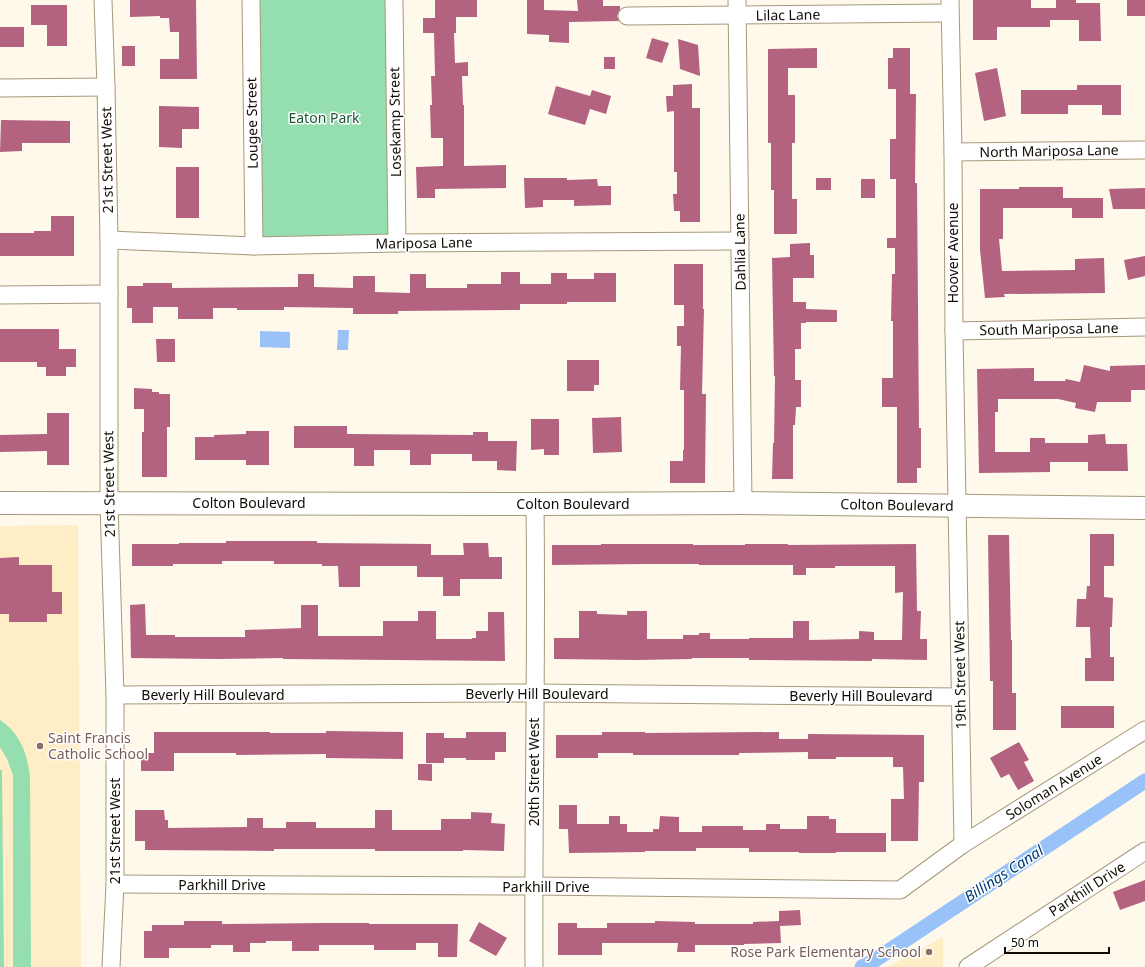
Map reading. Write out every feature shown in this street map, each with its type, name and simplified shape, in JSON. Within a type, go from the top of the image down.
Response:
[{"type":"street","name":"21st Street West","points":[[103,0],[109,240],[108,503],[115,695],[115,884],[111,967]]},
{"type":"street","name":"Lougee Street","points":[[251,0],[254,246]]},
{"type":"street","name":"Losekamp Street","points":[[394,0],[397,243]]},
{"type":"street","name":"Lilac Lane","points":[[627,16],[737,8],[950,7]]},
{"type":"street","name":"Hoover Avenue","points":[[950,7],[953,152],[954,331],[958,505]]},
{"type":"street","name":"Dahlia Lane","points":[[737,8],[743,503]]},
{"type":"street","points":[[0,88],[106,87]]},
{"type":"street","name":"North Mariposa Lane","points":[[953,152],[1145,150]]},
{"type":"street","name":"Mariposa Lane","points":[[109,240],[254,246],[397,243],[740,241]]},
{"type":"street","points":[[0,295],[109,294]]},
{"type":"street","name":"South Mariposa Lane","points":[[954,331],[1145,327]]},
{"type":"street","name":"Colton Boulevard","points":[[0,503],[743,503],[1145,508]]},
{"type":"street","name":"20th Street West","points":[[534,967],[534,693],[536,602],[535,504]]},
{"type":"street","name":"19th Street West","points":[[958,505],[963,844]]},
{"type":"street","name":"Beverly Hill Boulevard","points":[[115,695],[534,693],[960,697]]},
{"type":"street","name":"Soloman Avenue","points":[[963,844],[1145,730]]},
{"type":"street","name":"Parkhill Drive","points":[[115,884],[900,890],[963,844]]},
{"type":"street","name":"Parkhill Drive","points":[[968,967],[1145,851]]},
{"type":"shaded area","name":"Saint Francis Catholic School","points":[[78,525],[81,967],[0,967],[0,526]]},
{"type":"shaded area","name":"Rose Park Elementary School","points":[[943,937],[943,967],[888,967]]},
{"type":"green space","name":"Eaton Park","points":[[258,0],[388,0],[391,236],[260,237]]},
{"type":"green space","points":[[0,720],[13,731],[21,744],[27,759],[30,776],[31,967],[13,967],[13,775],[7,759],[0,747]]},
{"type":"green space","points":[[0,770],[2,770],[4,967],[0,967]]},
{"type":"water","points":[[338,330],[349,330],[348,350],[337,350]]},
{"type":"water","points":[[260,331],[290,332],[290,348],[260,347]]},
{"type":"building","points":[[130,0],[196,0],[197,79],[160,79],[160,59],[179,59],[179,32],[170,32],[169,18],[160,18],[160,16],[130,17]]},
{"type":"building","points":[[435,0],[477,0],[477,17],[456,17],[456,33],[454,33],[455,63],[468,62],[468,76],[462,76],[464,105],[464,166],[506,165],[506,188],[435,189],[435,198],[417,198],[416,167],[443,166],[443,138],[431,138],[431,76],[435,76],[434,33],[423,33],[423,18],[435,18]]},
{"type":"building","points":[[527,0],[544,0],[544,10],[578,11],[577,0],[603,0],[603,6],[620,6],[617,16],[619,21],[569,22],[569,43],[549,42],[549,35],[527,34]]},
{"type":"building","points":[[973,0],[1031,0],[1031,8],[1056,8],[1056,0],[1076,0],[1076,3],[1100,3],[1101,41],[1079,41],[1079,20],[1050,20],[1050,27],[997,27],[997,40],[973,40]]},
{"type":"building","points":[[1127,0],[1145,0],[1145,16],[1127,16]]},
{"type":"building","points":[[31,5],[67,5],[67,46],[47,46],[47,25],[31,25]]},
{"type":"building","points":[[0,27],[24,27],[24,47],[0,47]]},
{"type":"building","points":[[652,38],[669,43],[662,63],[646,58]]},
{"type":"building","points":[[678,39],[698,45],[700,76],[680,69]]},
{"type":"building","points":[[122,46],[135,46],[135,66],[122,66]]},
{"type":"building","points":[[817,48],[817,68],[788,68],[788,95],[795,95],[795,143],[792,143],[792,199],[797,199],[797,234],[774,234],[774,190],[771,190],[771,143],[768,143],[768,49]]},
{"type":"building","points":[[893,48],[910,48],[910,94],[916,94],[915,183],[917,183],[919,428],[921,428],[921,468],[917,468],[917,483],[897,483],[897,407],[882,407],[882,378],[893,378],[893,321],[891,321],[892,274],[895,274],[895,248],[887,248],[887,238],[896,238],[896,179],[890,179],[890,139],[896,139],[896,89],[888,89],[888,58],[893,58]]},
{"type":"building","points":[[604,57],[615,57],[615,69],[604,69]]},
{"type":"building","points":[[997,68],[1006,116],[984,121],[975,73]]},
{"type":"building","points":[[692,84],[692,108],[700,108],[700,222],[680,222],[680,211],[674,211],[673,194],[677,194],[677,172],[674,172],[674,111],[667,112],[666,96],[673,96],[673,85]]},
{"type":"building","points":[[1077,85],[1121,85],[1121,115],[1102,115],[1102,105],[1068,105],[1068,114],[1021,114],[1021,90],[1077,90]]},
{"type":"building","points":[[556,86],[590,96],[592,90],[611,96],[606,114],[590,109],[585,125],[548,114]]},
{"type":"building","points":[[159,106],[199,107],[199,129],[182,129],[182,148],[159,147]]},
{"type":"building","points":[[1,120],[70,121],[70,143],[22,143],[22,151],[0,152]]},
{"type":"building","points":[[176,167],[199,167],[199,218],[176,218]]},
{"type":"building","points":[[524,178],[567,178],[567,180],[597,179],[598,186],[611,186],[611,205],[574,206],[574,200],[543,200],[543,207],[525,208]]},
{"type":"building","points":[[816,178],[831,178],[831,190],[816,190]]},
{"type":"building","points":[[861,179],[875,179],[875,198],[861,198]]},
{"type":"building","points":[[1019,187],[1063,187],[1063,198],[1103,198],[1103,218],[1072,218],[1072,208],[1003,208],[1003,239],[999,239],[1002,271],[1075,270],[1075,259],[1104,258],[1105,293],[1004,294],[1005,297],[985,298],[980,250],[980,189],[1019,189]]},
{"type":"building","points":[[1145,188],[1145,209],[1113,209],[1109,189]]},
{"type":"building","points":[[51,216],[74,216],[74,256],[0,256],[0,233],[34,233],[34,231],[51,231]]},
{"type":"building","points":[[810,243],[810,255],[814,255],[814,278],[793,278],[793,302],[806,302],[806,309],[837,310],[837,322],[801,323],[801,349],[795,349],[795,380],[801,380],[801,407],[796,407],[795,425],[793,425],[793,479],[772,479],[775,376],[772,258],[790,257],[790,244]]},
{"type":"building","points":[[1145,256],[1145,276],[1128,280],[1124,260]]},
{"type":"building","points":[[674,264],[703,264],[704,309],[702,394],[706,394],[705,483],[670,483],[670,461],[683,461],[684,450],[684,390],[680,390],[681,346],[677,346],[677,326],[684,326],[684,305],[674,305]]},
{"type":"building","points":[[501,272],[520,272],[520,284],[551,284],[551,273],[567,273],[567,279],[594,279],[594,273],[616,273],[616,302],[520,304],[520,310],[398,311],[398,314],[353,314],[353,308],[284,307],[284,310],[237,310],[237,308],[213,308],[213,319],[178,319],[178,307],[153,307],[153,323],[132,323],[132,308],[127,308],[127,286],[143,286],[143,283],[172,283],[172,288],[298,287],[298,274],[314,274],[314,287],[353,288],[353,276],[375,276],[375,292],[410,293],[410,274],[426,274],[426,288],[467,288],[467,284],[501,284]]},
{"type":"building","points":[[0,329],[59,329],[59,349],[76,349],[76,367],[66,367],[66,376],[46,376],[46,367],[37,367],[37,362],[0,362]]},
{"type":"building","points":[[156,339],[175,339],[175,362],[157,362]]},
{"type":"building","points":[[567,360],[599,360],[599,385],[594,385],[594,391],[567,391]]},
{"type":"building","points":[[1084,365],[1110,371],[1110,366],[1145,365],[1145,390],[1131,390],[1131,402],[1097,402],[1095,412],[1075,408],[1076,403],[1058,399],[998,399],[998,412],[995,412],[995,452],[1030,452],[1030,438],[1045,438],[1045,443],[1088,443],[1088,435],[1105,434],[1106,444],[1127,444],[1128,471],[1088,471],[1088,462],[1050,462],[1050,472],[979,473],[977,369],[1034,368],[1034,381],[1065,381],[1066,379],[1080,382]]},
{"type":"building","points":[[134,388],[152,389],[152,392],[159,392],[159,394],[170,394],[170,427],[167,427],[167,477],[142,477],[142,432],[144,432],[144,409],[134,409]]},
{"type":"building","points":[[47,413],[69,413],[69,465],[47,465],[47,451],[0,452],[0,435],[47,434]]},
{"type":"building","points":[[621,417],[622,452],[593,453],[592,418]]},
{"type":"building","points":[[531,419],[559,419],[559,455],[544,455],[544,449],[531,450]]},
{"type":"building","points":[[294,426],[347,426],[347,434],[473,435],[473,432],[488,432],[488,441],[517,441],[516,471],[497,470],[497,461],[472,461],[472,454],[431,454],[431,465],[410,465],[410,450],[374,450],[374,466],[354,466],[354,448],[294,448]]},
{"type":"building","points":[[246,431],[269,431],[269,465],[246,465],[246,460],[195,460],[195,437],[246,434]]},
{"type":"building","points":[[1090,534],[1114,534],[1114,566],[1104,566],[1104,597],[1113,598],[1112,627],[1110,627],[1110,657],[1114,657],[1114,681],[1085,681],[1085,658],[1091,658],[1090,627],[1076,627],[1077,599],[1086,599],[1087,586],[1090,586]]},
{"type":"building","points":[[988,535],[1009,535],[1012,693],[1016,693],[1016,730],[993,730],[993,681],[990,681]]},
{"type":"building","points":[[226,541],[317,541],[317,543],[431,544],[431,555],[464,555],[463,543],[488,543],[489,557],[502,557],[502,579],[460,579],[460,596],[443,596],[443,577],[417,577],[417,566],[360,566],[360,587],[339,587],[338,566],[322,566],[322,564],[274,564],[274,561],[222,561],[222,564],[132,566],[132,544],[226,543]]},
{"type":"building","points":[[916,544],[917,611],[921,611],[920,639],[927,639],[927,660],[749,660],[749,658],[636,660],[554,659],[554,638],[579,638],[579,611],[597,611],[597,614],[627,615],[627,611],[647,611],[647,639],[683,639],[683,635],[699,635],[699,633],[710,633],[710,639],[793,638],[793,621],[809,621],[809,640],[859,639],[859,631],[874,632],[874,640],[902,640],[903,592],[895,593],[895,566],[835,566],[835,568],[806,568],[806,575],[793,575],[793,565],[552,565],[552,545]]},
{"type":"building","points":[[19,557],[19,565],[52,565],[52,592],[62,592],[62,614],[47,614],[47,622],[9,622],[9,614],[0,614],[0,558]]},
{"type":"building","points":[[145,604],[146,635],[175,635],[175,637],[245,637],[245,630],[301,628],[301,605],[318,605],[318,636],[383,636],[383,621],[418,621],[418,611],[436,611],[436,639],[472,639],[476,638],[476,631],[488,631],[488,612],[504,612],[505,661],[283,658],[131,658],[130,605]]},
{"type":"building","points":[[1061,706],[1114,706],[1114,728],[1061,728]]},
{"type":"building","points":[[326,731],[403,732],[403,759],[326,758],[326,754],[236,755],[236,753],[174,753],[174,771],[141,771],[141,753],[154,753],[154,732],[326,733]]},
{"type":"building","points":[[466,732],[506,732],[506,752],[495,752],[495,760],[444,758],[444,763],[426,763],[426,733],[444,733],[444,738],[466,738]]},
{"type":"building","points":[[602,732],[779,732],[779,739],[808,739],[808,734],[924,735],[924,782],[919,782],[918,841],[891,841],[891,799],[904,799],[903,767],[893,767],[893,757],[836,757],[836,759],[808,759],[808,752],[739,753],[739,755],[633,755],[633,753],[598,753],[598,758],[556,758],[556,735],[602,735]]},
{"type":"building","points":[[1019,742],[1029,760],[1024,762],[1034,781],[1018,790],[1009,774],[1001,778],[990,758]]},
{"type":"building","points":[[418,764],[432,764],[432,781],[418,780]]},
{"type":"building","points":[[559,805],[577,805],[577,824],[609,824],[609,816],[620,816],[620,824],[627,824],[627,832],[653,832],[653,829],[659,829],[660,816],[679,817],[679,832],[702,832],[702,826],[743,826],[743,830],[766,830],[766,824],[780,824],[780,829],[807,829],[807,816],[829,816],[829,819],[836,819],[836,833],[886,833],[886,852],[749,852],[749,848],[696,848],[696,851],[569,853],[568,829],[559,829]]},
{"type":"building","points":[[135,810],[164,810],[165,820],[168,820],[168,828],[247,827],[247,818],[263,818],[263,828],[286,828],[286,822],[316,822],[316,828],[375,828],[375,810],[392,810],[392,830],[441,830],[441,819],[471,819],[471,812],[492,813],[491,823],[505,824],[504,851],[375,851],[375,849],[274,849],[274,851],[145,850],[145,841],[135,841]]},
{"type":"building","points":[[1145,880],[1145,901],[1120,910],[1113,892]]},
{"type":"building","points":[[800,910],[801,925],[780,926],[781,943],[695,945],[695,952],[677,952],[678,943],[602,943],[602,955],[558,955],[558,923],[577,923],[577,928],[607,928],[607,923],[655,923],[655,921],[695,922],[695,924],[753,924],[753,922],[779,921],[779,911]]},
{"type":"building","points":[[184,921],[222,921],[222,924],[458,924],[457,957],[438,957],[438,943],[416,943],[416,950],[374,950],[374,945],[319,945],[319,951],[292,951],[292,941],[266,941],[266,943],[250,943],[250,952],[233,952],[233,945],[211,945],[211,948],[169,948],[169,958],[144,958],[144,931],[152,931],[152,925],[184,925]]},
{"type":"building","points":[[479,922],[507,938],[496,956],[469,941]]},
{"type":"waterway","name":"Billings Canal","points":[[862,967],[872,962],[1145,781]]},
{"type":"place","name":"Saint Francis Catholic School","points":[[40,746]]},
{"type":"place","name":"Rose Park Elementary School","points":[[929,952]]}]
